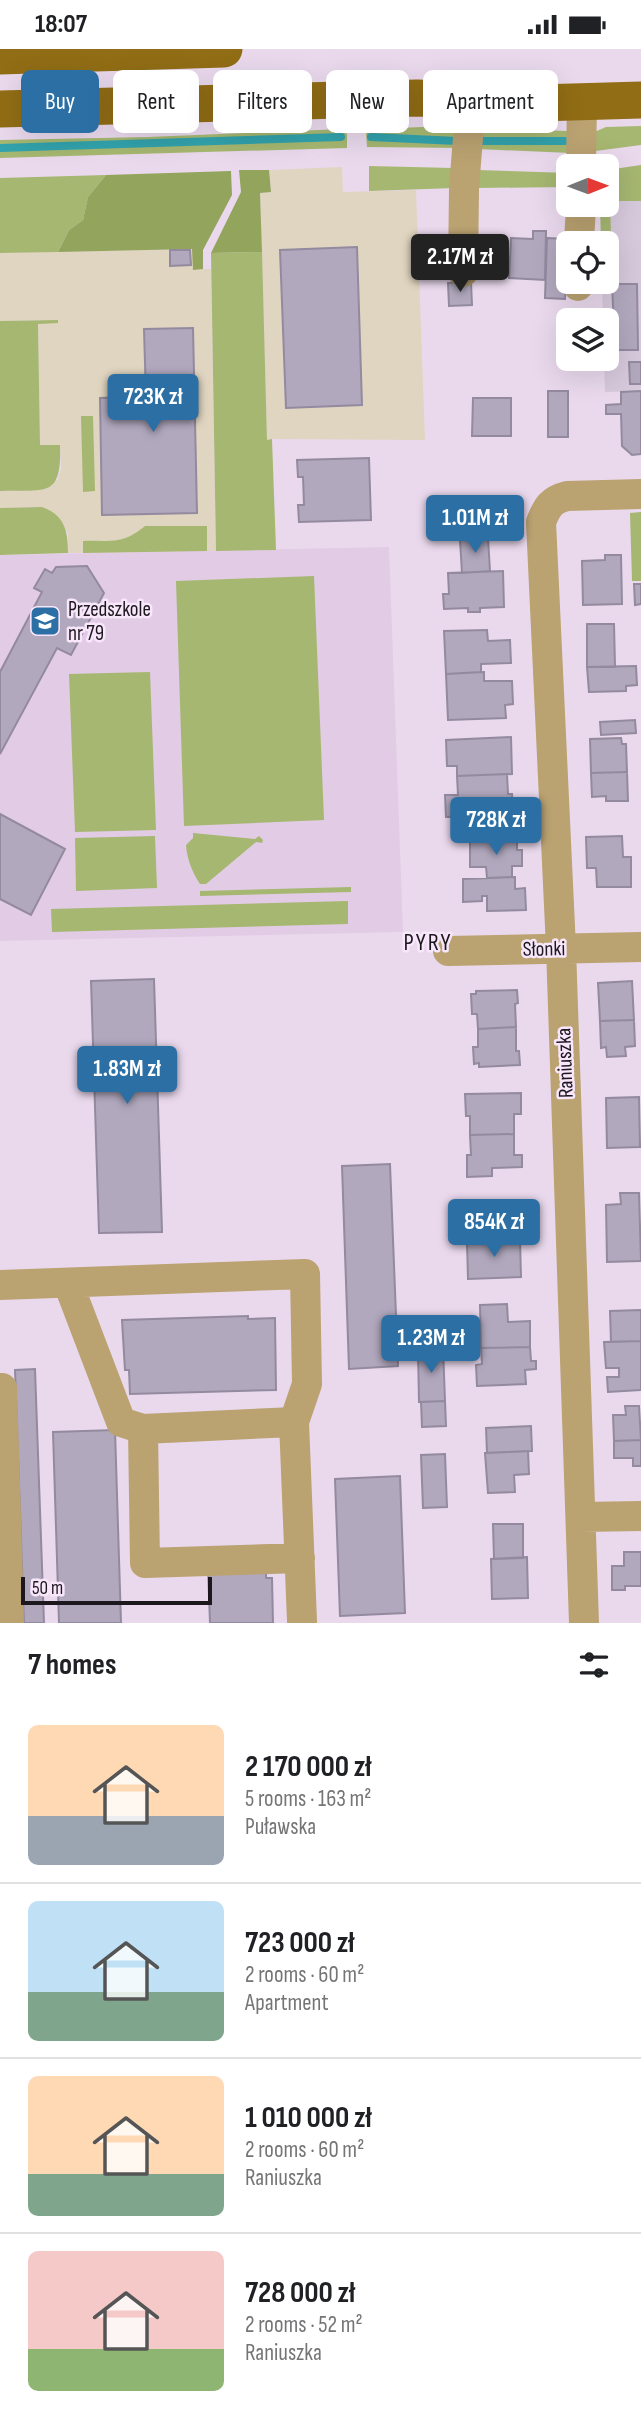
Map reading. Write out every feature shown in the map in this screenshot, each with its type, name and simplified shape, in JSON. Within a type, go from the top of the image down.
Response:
[{"type":"main road","points":[[0,56],[224,49]]},
{"type":"main road","points":[[0,109],[423,98]]},
{"type":"main road","points":[[558,102],[641,100]]},
{"type":"street","points":[[581,154],[582,101]]},
{"type":"street","points":[[464,272],[464,188],[468,133]]},
{"type":"street","name":"Raniuszka","points":[[584,1623],[561,948],[541,522],[549,504],[556,499],[567,496],[641,494]]},
{"type":"street","name":"Słonki","points":[[448,951],[641,947]]},
{"type":"street","points":[[0,1286],[305,1274],[307,1384],[294,1422],[302,1621]]},
{"type":"street","points":[[68,1283],[121,1422],[143,1429],[294,1422]]},
{"type":"street","points":[[2,1388],[4,1549],[9,1623]]},
{"type":"street","points":[[143,1429],[145,1563],[299,1557]]},
{"type":"street","points":[[581,1517],[641,1516]]},
{"type":"shaded area","points":[[342,167],[343,192],[416,190],[425,440],[267,441],[260,193],[271,192],[269,170]]},
{"type":"shaded area","points":[[620,201],[641,201],[641,391],[605,392],[604,371],[619,371],[619,308],[603,308],[602,294],[619,294],[619,231],[610,231],[610,217],[620,217]]},
{"type":"shaded area","points":[[193,249],[193,269],[211,269],[216,551],[68,553],[68,533],[42,507],[0,508],[0,491],[46,489],[58,479],[61,468],[60,446],[40,446],[38,323],[57,323],[57,320],[0,321],[0,253]]},
{"type":"shaded area","points":[[389,547],[403,932],[0,941],[0,555]]},
{"type":"green space","points":[[641,126],[641,145],[588,152],[592,133],[606,127]]},
{"type":"green space","points":[[423,127],[423,133],[459,133],[460,148],[367,147],[366,133],[409,133],[409,128]]},
{"type":"green space","points":[[312,130],[346,133],[347,148],[0,158],[0,140],[312,133]]},
{"type":"green space","points":[[567,131],[570,153],[477,149],[479,133]]},
{"type":"green space","points":[[641,165],[641,201],[620,201],[620,168]]},
{"type":"green space","points":[[369,166],[454,168],[455,188],[369,191]]},
{"type":"green space","points":[[239,170],[269,170],[271,192],[260,193],[262,252],[211,253],[241,192]]},
{"type":"green space","points":[[477,170],[556,173],[556,187],[474,188]]},
{"type":"green space","points":[[231,171],[232,195],[203,250],[203,269],[193,270],[192,249],[58,252],[69,230],[83,220],[88,197],[106,175]]},
{"type":"green space","points":[[106,175],[88,197],[83,220],[69,230],[58,252],[0,253],[0,178]]},
{"type":"green space","points":[[600,217],[610,217],[611,231],[601,231]]},
{"type":"green space","points":[[262,252],[267,440],[272,439],[276,550],[216,551],[211,253]]},
{"type":"green space","points":[[58,320],[58,323],[38,324],[40,445],[60,445],[58,475],[48,488],[0,491],[0,321]]},
{"type":"green space","points":[[81,416],[93,416],[95,491],[83,492]]},
{"type":"green space","points":[[42,507],[50,510],[64,525],[68,553],[0,555],[0,508]]},
{"type":"green space","points":[[641,512],[641,581],[632,581],[630,513]]},
{"type":"green space","points":[[145,526],[207,526],[207,551],[83,553],[83,541],[123,539]]},
{"type":"green space","points":[[314,576],[324,820],[184,826],[176,581]]},
{"type":"green space","points":[[150,672],[156,830],[75,832],[69,674]]},
{"type":"green space","points":[[193,833],[255,839],[259,836],[263,840],[262,843],[256,842],[206,884],[200,884],[190,865],[186,845],[193,838]]},
{"type":"green space","points":[[155,836],[157,888],[76,891],[75,838]]},
{"type":"green space","points":[[351,887],[351,892],[200,896],[200,891]]},
{"type":"green space","points":[[348,901],[348,924],[52,932],[51,909]]},
{"type":"building","points":[[533,231],[546,231],[545,280],[509,278],[511,238],[533,239]]},
{"type":"building","points":[[547,238],[556,238],[556,294],[565,294],[565,299],[545,298]]},
{"type":"building","points":[[357,247],[362,405],[286,408],[280,250]]},
{"type":"building","points":[[170,250],[190,250],[191,265],[170,266]]},
{"type":"building","points":[[471,282],[472,305],[449,306],[448,283]]},
{"type":"building","points":[[619,284],[637,284],[638,350],[619,350],[619,308],[613,308],[612,294],[619,294]]},
{"type":"building","points":[[193,328],[197,513],[102,515],[100,398],[126,397],[126,410],[140,409],[140,397],[146,397],[144,329]]},
{"type":"building","points":[[629,362],[641,362],[641,384],[630,384]]},
{"type":"building","points":[[548,391],[568,391],[568,437],[548,437]]},
{"type":"building","points":[[641,391],[641,454],[632,455],[622,446],[621,414],[606,414],[606,405],[621,404],[621,392]]},
{"type":"building","points":[[473,398],[511,398],[511,436],[472,436]]},
{"type":"building","points":[[369,458],[371,520],[299,522],[298,505],[304,505],[303,477],[298,477],[297,460]]},
{"type":"building","points":[[488,538],[490,571],[462,573],[460,540]]},
{"type":"building","points":[[605,555],[621,555],[622,604],[583,605],[582,561],[605,560]]},
{"type":"building","name":"Przedszkole nr 79","points":[[87,566],[104,593],[71,655],[57,648],[0,754],[0,672],[42,592],[34,588],[45,569],[52,573],[56,567]]},
{"type":"building","points":[[503,571],[504,607],[480,608],[480,612],[468,612],[468,608],[444,609],[443,594],[449,594],[448,573]]},
{"type":"building","points":[[634,584],[641,584],[641,604],[635,605]]},
{"type":"building","points":[[587,624],[614,624],[615,667],[587,667]]},
{"type":"building","points":[[487,630],[488,641],[510,640],[511,663],[481,664],[481,672],[446,674],[444,631]]},
{"type":"building","points":[[636,666],[637,685],[626,686],[626,691],[589,692],[587,667]]},
{"type":"building","points":[[484,672],[484,681],[512,681],[513,704],[505,705],[506,718],[448,720],[446,674]]},
{"type":"building","points":[[635,720],[636,733],[601,735],[600,722]]},
{"type":"building","points":[[511,737],[512,774],[457,776],[457,766],[447,766],[446,740]]},
{"type":"building","points":[[621,738],[622,744],[626,744],[627,772],[591,773],[590,739]]},
{"type":"building","points":[[627,772],[628,801],[606,801],[606,796],[592,797],[591,773]]},
{"type":"building","points":[[507,774],[513,815],[446,817],[445,795],[458,795],[457,776]]},
{"type":"building","points":[[0,814],[65,849],[31,915],[0,899]]},
{"type":"building","points":[[622,836],[623,857],[631,857],[631,887],[597,887],[596,868],[587,868],[586,837]]},
{"type":"building","points":[[470,840],[517,840],[517,850],[522,850],[522,866],[512,866],[512,877],[487,878],[486,867],[470,867]]},
{"type":"building","points":[[515,877],[515,889],[525,888],[526,910],[487,911],[487,896],[482,896],[482,901],[463,902],[463,879]]},
{"type":"building","points":[[154,979],[162,1232],[99,1233],[91,981]]},
{"type":"building","points":[[632,981],[634,1020],[600,1021],[598,983]]},
{"type":"building","points":[[517,990],[516,1027],[478,1029],[477,1014],[472,1014],[471,994],[476,994],[476,991]]},
{"type":"building","points":[[634,1020],[635,1046],[625,1047],[626,1056],[607,1057],[606,1047],[601,1048],[600,1021]]},
{"type":"building","points":[[516,1027],[516,1051],[519,1051],[520,1065],[479,1067],[479,1063],[474,1064],[473,1047],[478,1047],[478,1029]]},
{"type":"building","points":[[521,1093],[521,1114],[514,1114],[514,1134],[470,1135],[470,1116],[466,1116],[465,1094]]},
{"type":"building","points":[[639,1097],[640,1147],[607,1148],[606,1098]]},
{"type":"building","points":[[514,1134],[514,1155],[522,1155],[522,1167],[492,1168],[492,1176],[467,1177],[467,1155],[471,1155],[470,1135]]},
{"type":"building","points":[[390,1164],[398,1366],[349,1369],[342,1166]]},
{"type":"building","points":[[620,1193],[639,1193],[641,1261],[607,1262],[606,1205],[621,1204]]},
{"type":"building","points":[[516,1202],[517,1239],[470,1241],[469,1204]]},
{"type":"building","points":[[520,1240],[521,1277],[468,1279],[467,1242]]},
{"type":"building","points":[[507,1304],[508,1322],[530,1321],[530,1347],[481,1348],[480,1305]]},
{"type":"building","points":[[641,1310],[641,1341],[611,1342],[610,1311]]},
{"type":"building","points":[[248,1316],[248,1319],[275,1318],[276,1390],[130,1394],[129,1370],[125,1370],[122,1320]]},
{"type":"building","points":[[641,1341],[641,1390],[608,1392],[607,1377],[619,1377],[619,1368],[606,1368],[604,1342]]},
{"type":"building","points":[[530,1347],[531,1361],[536,1361],[536,1369],[525,1370],[526,1384],[477,1386],[476,1365],[482,1364],[481,1348]]},
{"type":"building","points":[[443,1348],[445,1401],[419,1402],[418,1349]]},
{"type":"building","points":[[35,1369],[44,1623],[24,1623],[15,1370]]},
{"type":"building","points":[[445,1401],[446,1426],[422,1427],[421,1402]]},
{"type":"building","points":[[625,1406],[639,1406],[641,1440],[614,1441],[613,1415],[626,1415]]},
{"type":"building","points":[[531,1426],[532,1451],[487,1453],[486,1428]]},
{"type":"building","points":[[115,1430],[121,1623],[59,1623],[53,1432]]},
{"type":"building","points":[[641,1440],[641,1466],[633,1466],[633,1458],[614,1458],[614,1441]]},
{"type":"building","points":[[528,1451],[529,1474],[514,1475],[515,1492],[488,1493],[485,1453]]},
{"type":"building","points":[[445,1454],[447,1507],[423,1508],[421,1455]]},
{"type":"building","points":[[400,1476],[405,1613],[340,1616],[335,1479]]},
{"type":"building","points":[[493,1524],[523,1524],[523,1558],[494,1559]]},
{"type":"building","points":[[624,1552],[641,1552],[641,1586],[625,1586],[625,1590],[612,1590],[612,1566],[624,1566]]},
{"type":"building","points":[[527,1557],[528,1598],[492,1599],[491,1559]]},
{"type":"building","points":[[266,1566],[266,1578],[272,1578],[273,1623],[210,1623],[208,1569]]},
{"type":"waterway","points":[[0,148],[341,137]]},
{"type":"waterway","points":[[371,137],[457,141]]},
{"type":"waterway","points":[[480,141],[565,141]]},
{"type":"place","name":"Przedszkole nr 79","points":[[45,621]]},
{"type":"district","name":"PYRY","points":[[428,942]]}]
